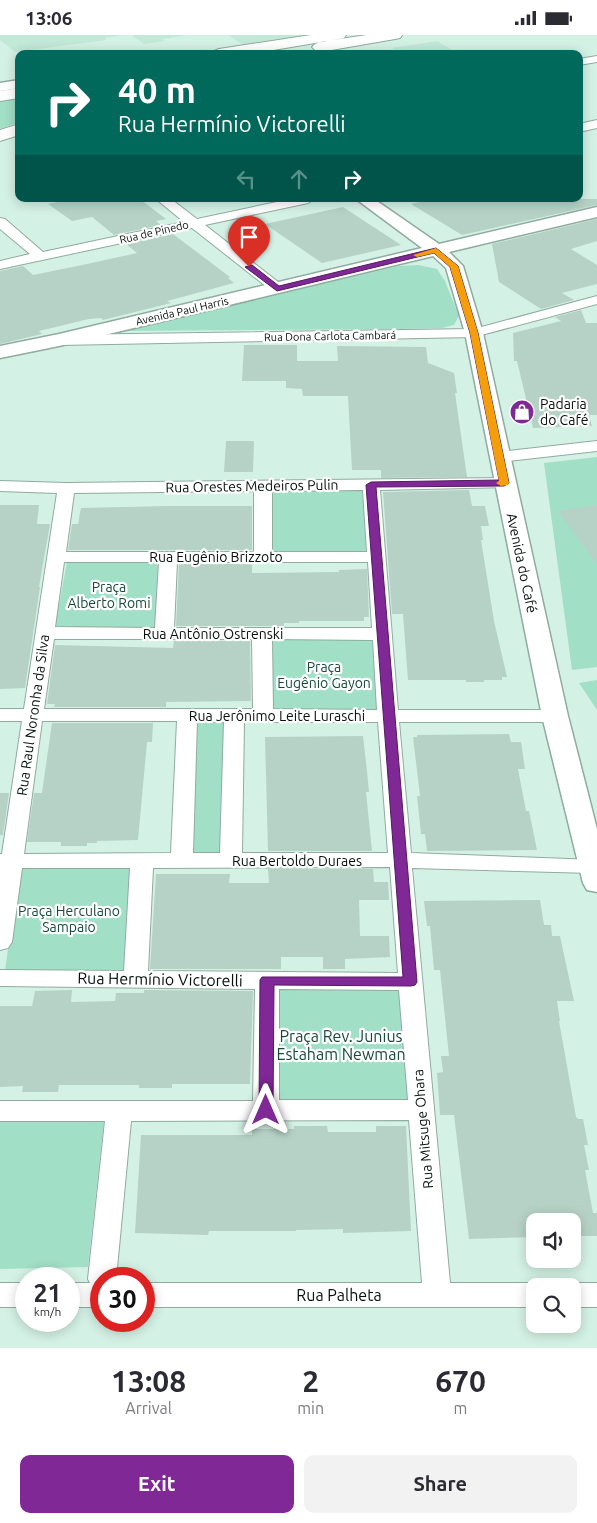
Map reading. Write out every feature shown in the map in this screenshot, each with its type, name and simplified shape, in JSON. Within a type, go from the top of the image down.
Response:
[{"type":"main road","points":[[247,50],[339,35]]},
{"type":"main road","points":[[302,50],[396,35]]},
{"type":"main road","points":[[0,96],[15,94]]},
{"type":"main road","points":[[0,136],[15,130]]},
{"type":"street","points":[[583,61],[597,59]]},
{"type":"street","points":[[0,87],[15,85]]},
{"type":"street","points":[[583,127],[597,124]]},
{"type":"street","points":[[167,202],[277,288]]},
{"type":"street","name":"Rua de Pinedo","points":[[0,265],[294,202]]},
{"type":"street","name":"Avenida do Café","points":[[368,202],[436,250],[454,266],[474,333],[504,483],[555,716],[595,875]]},
{"type":"street","name":"Avenida Paul Harris","points":[[0,352],[59,340],[597,211]]},
{"type":"street","points":[[0,222],[41,257]]},
{"type":"street","name":"Rua Dona Carlota Cambará","points":[[59,340],[474,333],[597,300]]},
{"type":"street","points":[[500,457],[597,446]]},
{"type":"street","name":"Rua Orestes Medeiros Pulin","points":[[0,486],[66,488],[504,483]]},
{"type":"street","name":"Rua Mitsuge Ohara","points":[[371,485],[388,717],[437,1295]]},
{"type":"street","points":[[263,486],[263,557]]},
{"type":"street","name":"Rua Raul Noronha da Silva","points":[[0,942],[6,861],[33,714],[66,488]]},
{"type":"street","name":"Rua Eugênio Brizzoto","points":[[56,557],[376,557]]},
{"type":"street","points":[[164,633],[168,557]]},
{"type":"street","name":"Rua Antônio Ostrenski","points":[[45,633],[382,634]]},
{"type":"street","points":[[262,634],[263,716]]},
{"type":"street","name":"Rua Jerônimo Leite Luraschi","points":[[0,715],[555,716]]},
{"type":"street","points":[[182,861],[187,715]]},
{"type":"street","points":[[231,861],[234,716]]},
{"type":"street","name":"Rua Bertoldo Duraes","points":[[6,861],[400,860],[595,875]]},
{"type":"street","points":[[136,979],[142,861]]},
{"type":"street","name":"Rua Hermínio Victorelli","points":[[0,977],[411,982]]},
{"type":"street","points":[[266,1110],[267,980]]},
{"type":"street","points":[[0,1111],[422,1110]]},
{"type":"street","points":[[103,1267],[119,1111]]},
{"type":"street","points":[[0,1295],[15,1295]]},
{"type":"street","name":"Rua Palheta","points":[[155,1295],[526,1295]]},
{"type":"street","points":[[581,1295],[597,1295]]},
{"type":"shaded area","points":[[0,35],[122,35],[105,38],[106,40],[30,50],[15,50],[15,52],[0,40]]},
{"type":"shaded area","points":[[132,35],[187,35],[144,44]]},
{"type":"shaded area","points":[[229,35],[308,35],[243,45]]},
{"type":"shaded area","points":[[437,41],[453,50],[395,50],[392,48]]},
{"type":"green space","points":[[15,98],[15,123],[0,129],[0,101]]},
{"type":"green space","points":[[418,265],[437,269],[445,281],[459,316],[454,325],[442,328],[401,329],[118,331],[399,266]]},
{"type":"green space","points":[[597,457],[597,667],[572,670],[544,463]]},
{"type":"green space","points":[[362,489],[367,551],[273,552],[273,490]]},
{"type":"green space","name":"Praça Alberto Romi","points":[[67,562],[158,562],[155,627],[55,627]]},
{"type":"green space","name":"Praça Eugênio Gayon","points":[[271,639],[374,640],[379,711],[272,711]]},
{"type":"green space","points":[[597,680],[597,710],[579,683]]},
{"type":"green space","points":[[194,720],[226,721],[223,854],[190,855]]},
{"type":"green space","name":"Praça Herculano Sampaio","points":[[19,868],[133,868],[127,971],[5,971]]},
{"type":"green space","name":"Praça Rev. Junius Estaham Newman","points":[[277,987],[401,989],[410,1102],[276,1100]]},
{"type":"green space","points":[[0,1121],[104,1121],[88,1267],[15,1267],[15,1269],[0,1269]]},
{"type":"building","points":[[583,199],[597,199],[597,205],[462,235],[411,204],[420,202],[583,202]]},
{"type":"building","points":[[58,202],[144,202],[166,219],[156,221],[161,225],[114,235],[92,217],[72,221],[48,204]]},
{"type":"building","points":[[343,207],[401,245],[322,263],[265,224]]},
{"type":"building","points":[[597,219],[597,241],[571,249],[597,265],[597,284],[562,293],[574,300],[541,309],[499,282],[492,244]]},
{"type":"building","points":[[173,234],[230,277],[228,278],[234,283],[167,301],[171,303],[103,320],[101,318],[89,319],[39,331],[42,334],[0,344],[0,271],[23,266],[33,275],[87,264],[137,253],[126,244]]},
{"type":"building","points":[[581,310],[586,323],[597,323],[597,415],[589,415],[592,426],[533,428],[517,361],[514,361],[513,333],[561,321],[555,317]]},
{"type":"building","points":[[244,345],[297,345],[297,361],[338,361],[337,346],[426,347],[428,363],[454,373],[467,477],[381,478],[381,470],[352,470],[348,396],[303,396],[302,389],[286,388],[286,381],[242,381]]},
{"type":"building","points":[[226,441],[254,441],[253,472],[224,472]]},
{"type":"building","points":[[469,490],[472,506],[485,506],[489,526],[481,526],[483,540],[481,540],[494,621],[507,677],[502,677],[502,680],[484,680],[484,682],[466,682],[466,680],[408,680],[403,614],[392,614],[383,492]]},
{"type":"building","points":[[0,505],[39,505],[37,524],[50,524],[25,688],[0,689]]},
{"type":"building","points":[[597,505],[597,565],[558,511]]},
{"type":"building","points":[[252,506],[252,550],[68,550],[72,524],[78,524],[81,508]]},
{"type":"building","points":[[179,564],[252,564],[252,573],[339,572],[339,570],[367,569],[369,617],[364,617],[364,621],[299,621],[299,623],[284,623],[284,626],[176,626]]},
{"type":"building","points":[[174,641],[250,641],[251,701],[166,702],[166,707],[54,707],[55,704],[47,704],[55,645],[173,648]]},
{"type":"building","points":[[52,723],[153,723],[152,742],[147,742],[138,840],[97,841],[97,843],[87,843],[87,846],[61,846],[61,842],[27,842],[34,793],[42,793]]},
{"type":"building","points":[[509,734],[511,742],[521,742],[525,769],[518,769],[526,811],[529,811],[537,850],[427,851],[425,834],[421,834],[417,796],[420,796],[413,737],[417,737],[417,735]]},
{"type":"building","points":[[363,736],[369,792],[366,792],[372,851],[268,851],[265,737]]},
{"type":"building","points":[[0,793],[9,793],[3,835],[0,835]]},
{"type":"building","points":[[268,869],[373,869],[374,882],[388,882],[389,900],[359,900],[360,936],[389,936],[390,957],[345,959],[345,969],[323,969],[323,957],[281,957],[281,969],[150,969],[156,874],[230,874],[229,883],[269,883]]},
{"type":"building","points":[[540,900],[544,925],[551,925],[552,936],[560,936],[574,1001],[557,1001],[559,1021],[576,1117],[583,1119],[588,1145],[584,1145],[589,1170],[585,1170],[593,1213],[597,1213],[597,1236],[581,1236],[581,1213],[526,1213],[526,1237],[469,1239],[454,1115],[440,1115],[437,1073],[443,1072],[441,1056],[449,1056],[440,970],[434,970],[430,926],[427,926],[424,901]]},
{"type":"building","points":[[72,990],[71,1002],[115,1001],[116,993],[144,993],[144,990],[253,991],[250,1084],[172,1084],[172,1088],[139,1088],[139,1085],[59,1085],[58,1092],[22,1092],[23,1086],[0,1087],[0,1006],[32,1006],[35,991]]},
{"type":"building","points":[[294,1126],[327,1126],[328,1132],[376,1132],[376,1126],[406,1126],[411,1231],[343,1233],[343,1229],[209,1231],[208,1235],[135,1233],[141,1135],[252,1135],[252,1129],[294,1129]]},
{"type":"slow traffic","points":[[417,255],[436,250],[454,266],[474,333],[500,457],[504,483],[501,483]]},
{"type":"place","name":"Padaria do Café","points":[[522,412]]},
{"type":"route","points":[[249,267],[277,288],[436,250],[454,266],[474,333],[504,483],[371,485],[388,717],[411,982],[267,980],[266,1110]]}]
